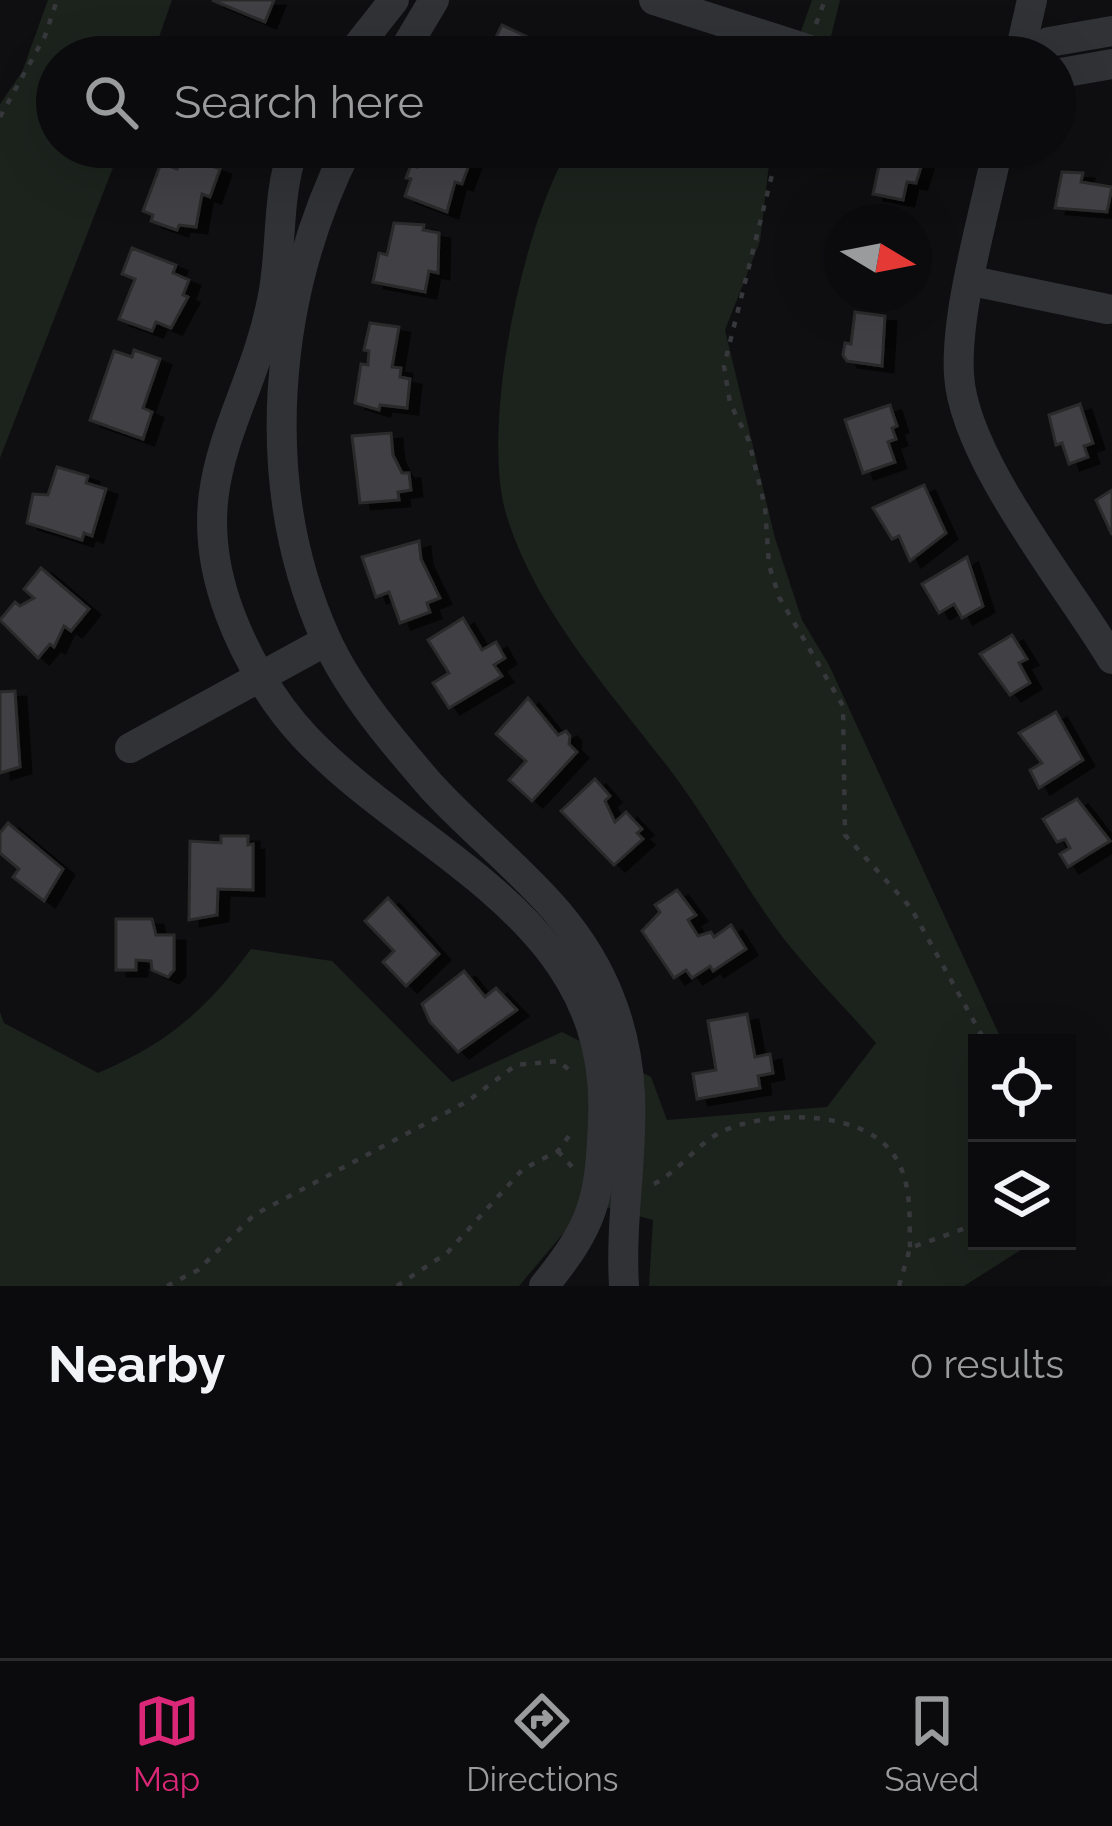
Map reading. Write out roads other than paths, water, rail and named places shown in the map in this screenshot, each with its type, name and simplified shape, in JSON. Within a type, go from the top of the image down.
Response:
[{"type":"street","points":[[366,36],[394,0]]},
{"type":"street","points":[[413,36],[434,0]]},
{"type":"street","points":[[654,0],[766,36]]},
{"type":"street","points":[[1026,36],[1032,0]]},
{"type":"street","points":[[1076,37],[1112,31]]},
{"type":"street","points":[[1076,70],[1112,64]]},
{"type":"street","points":[[289,168],[280,203],[285,490],[292,541],[326,641],[372,712],[430,784],[532,879],[567,946],[610,999],[601,1174],[593,1216],[544,1286]]},
{"type":"street","points":[[339,168],[223,441],[213,489],[222,588],[262,676],[306,737],[567,946]]},
{"type":"street","points":[[994,168],[960,339],[964,409],[981,449],[1112,659]]},
{"type":"street","points":[[972,280],[1107,309]]},
{"type":"street","points":[[130,748],[326,641]]},
{"type":"street","points":[[402,815],[430,784]]},
{"type":"street","points":[[604,1085],[630,1185],[623,1226],[624,1286]]},
{"type":"street","points":[[593,1216],[623,1226]]}]
